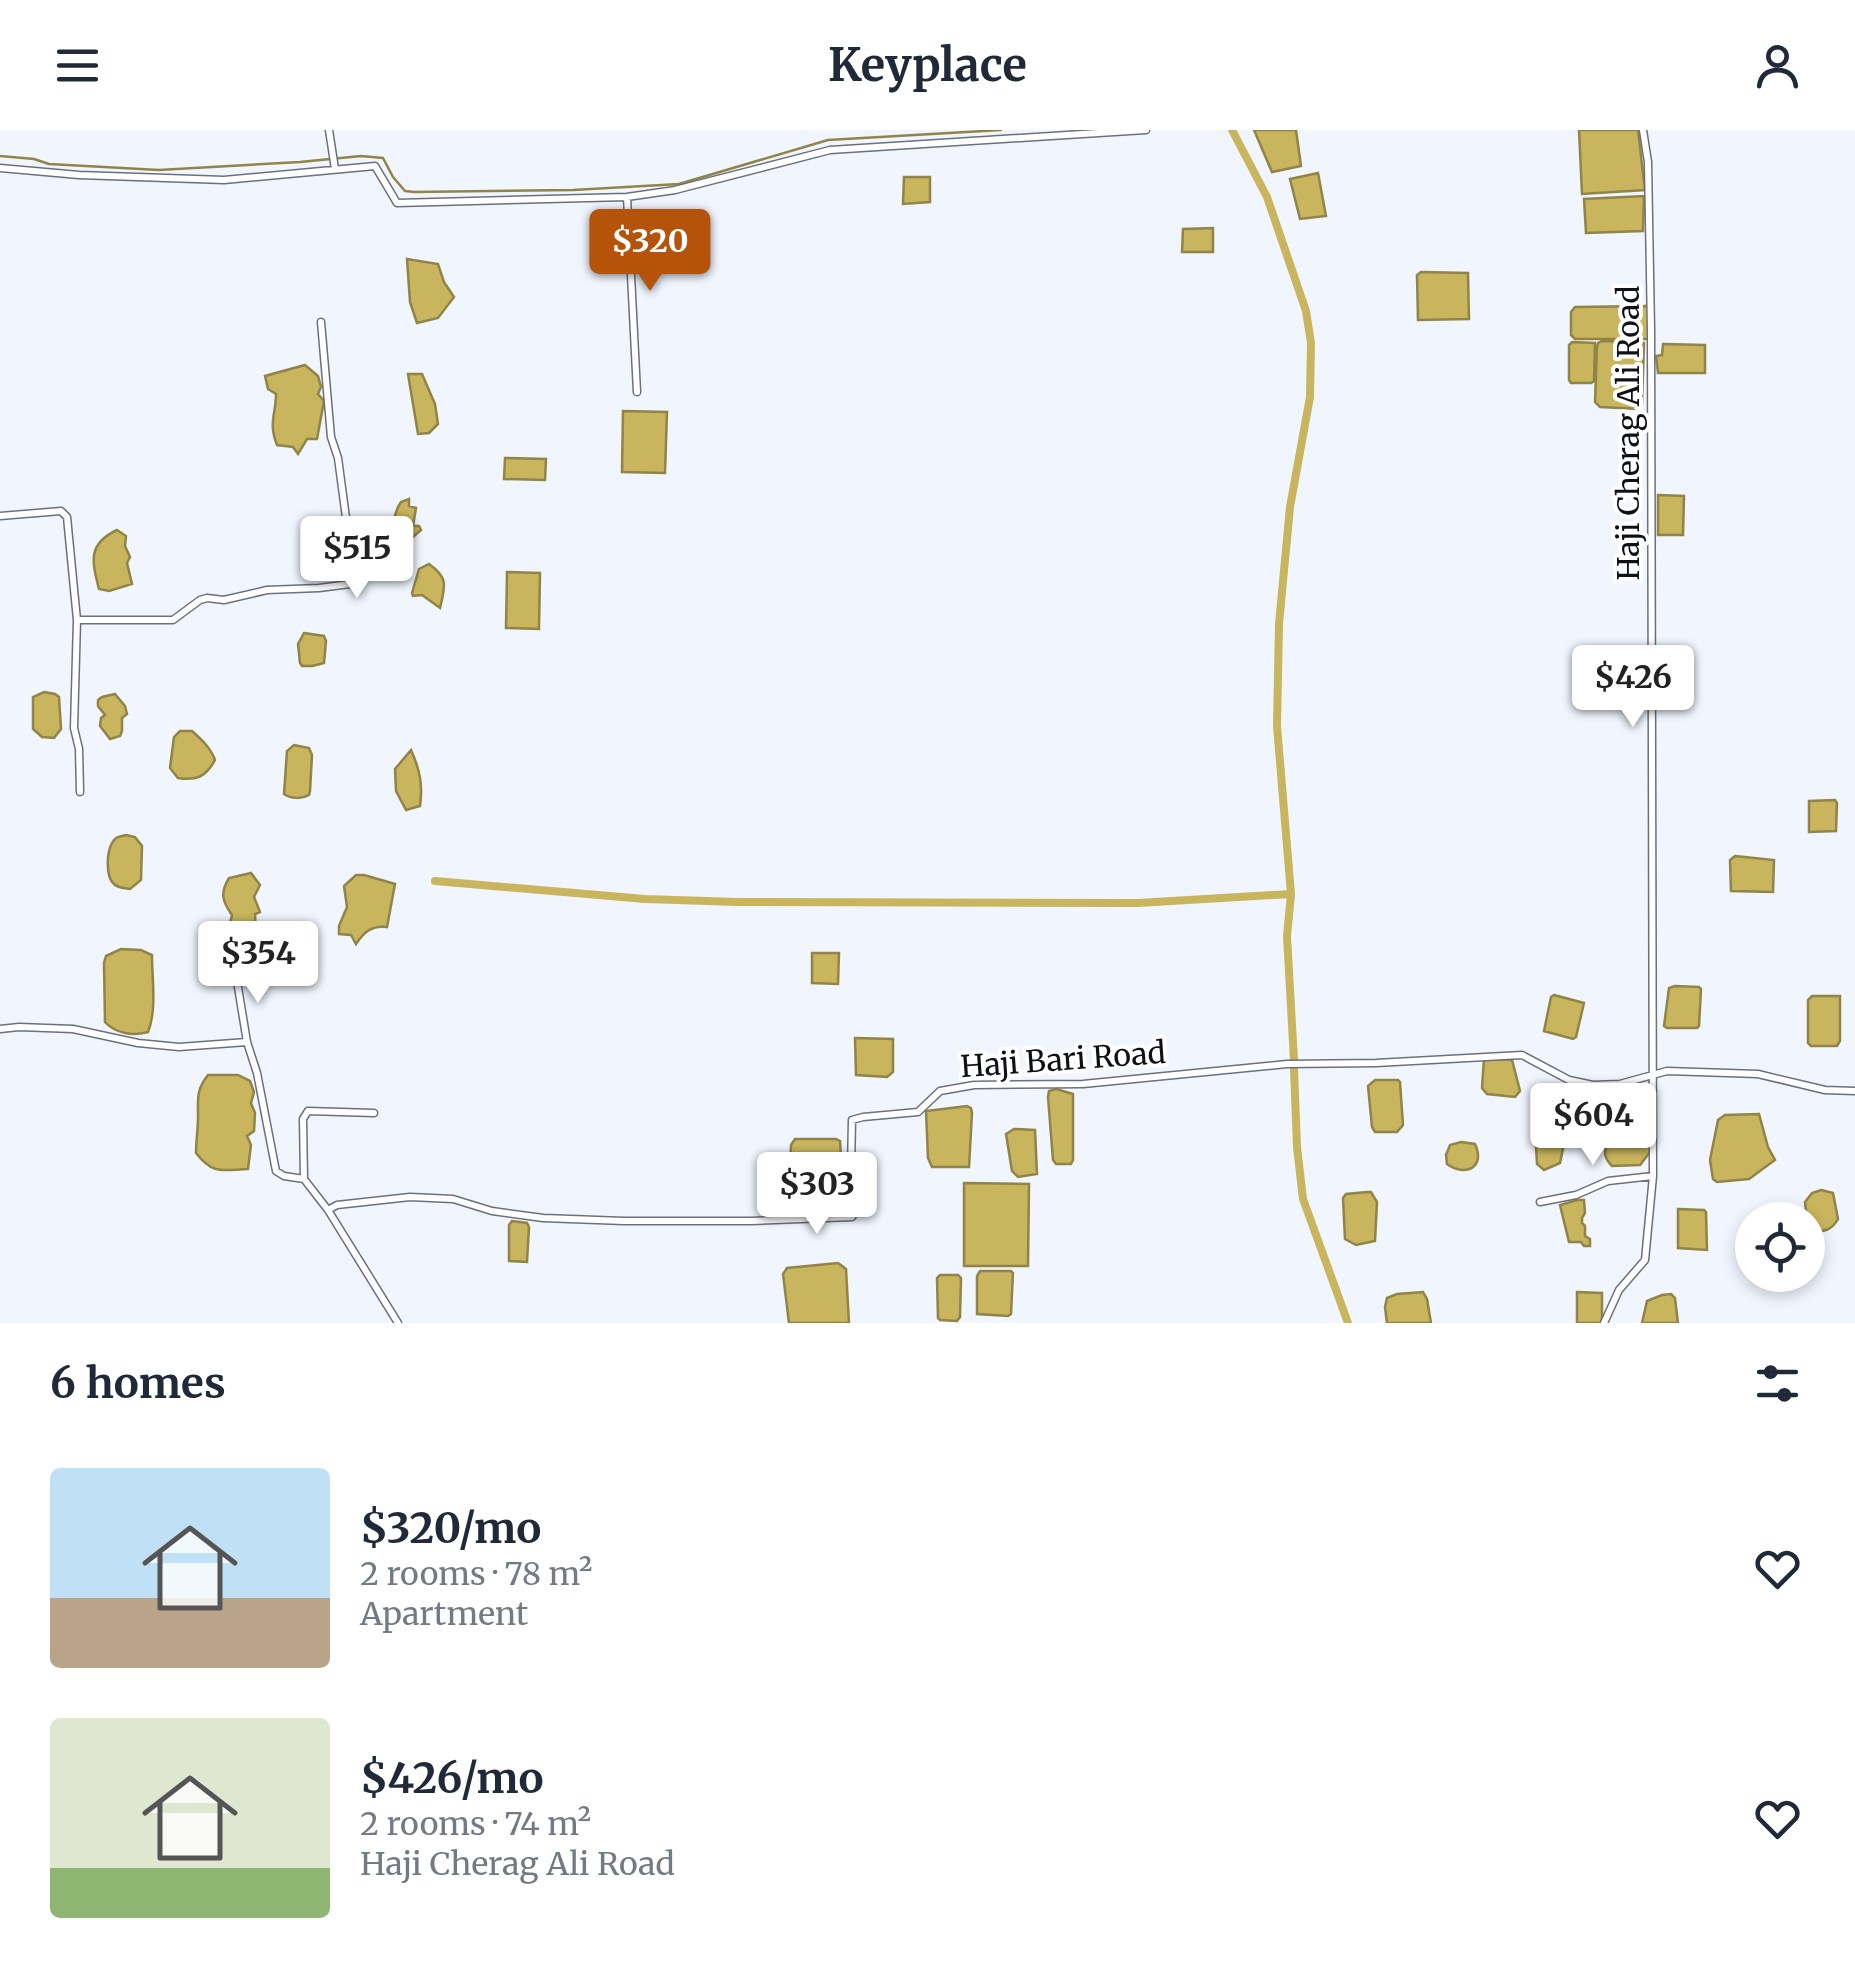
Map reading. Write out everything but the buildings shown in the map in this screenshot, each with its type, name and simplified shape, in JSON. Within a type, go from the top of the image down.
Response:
[{"type":"street","points":[[329,130],[334,166]]},
{"type":"street","points":[[0,168],[224,180],[334,166],[376,166],[397,203],[626,197],[675,190],[830,150],[1146,130]]},
{"type":"street","name":"Haji Cherag Ali Road","points":[[1604,1323],[1619,1290],[1645,1260],[1653,1176],[1652,330],[1648,162],[1643,130]]},
{"type":"street","points":[[626,197],[637,392]]},
{"type":"street","points":[[77,620],[173,620],[207,598],[224,600],[267,590],[352,582],[343,492],[331,436],[321,322]]},
{"type":"street","points":[[0,516],[64,512],[77,620],[74,728],[80,749],[80,792]]},
{"type":"street","points":[[236,975],[246,1042],[257,1073],[276,1171],[304,1179]]},
{"type":"street","points":[[0,1029],[73,1029],[179,1048],[246,1042]]},
{"type":"street","name":"Haji Bari Road","points":[[328,1210],[337,1205],[410,1197],[453,1199],[492,1211],[542,1218],[659,1222],[852,1217],[852,1120],[918,1112],[940,1091],[974,1085],[1083,1084],[1287,1064],[1522,1055],[1570,1080],[1593,1084],[1620,1084],[1666,1072],[1758,1074],[1825,1090],[1855,1091]]},
{"type":"street","points":[[374,1113],[305,1113],[304,1179],[328,1210],[398,1323]]},
{"type":"street","points":[[1540,1202],[1576,1195],[1608,1181],[1653,1176]]},
{"type":"shaded area","points":[[1254,130],[1296,130],[1301,166],[1272,172]]},
{"type":"shaded area","points":[[1579,130],[1638,130],[1645,190],[1582,194]]},
{"type":"shaded area","points":[[1318,173],[1326,216],[1300,219],[1290,179]]},
{"type":"shaded area","points":[[904,177],[930,177],[930,202],[903,204]]},
{"type":"shaded area","points":[[1644,196],[1643,231],[1586,233],[1584,199]]},
{"type":"shaded area","points":[[1213,228],[1213,252],[1182,252],[1183,229]]},
{"type":"shaded area","points":[[407,259],[438,264],[454,297],[438,318],[417,323],[410,302]]},
{"type":"shaded area","points":[[1468,273],[1469,319],[1418,320],[1417,275]]},
{"type":"shaded area","points":[[1647,306],[1648,339],[1575,339],[1571,335],[1571,312],[1575,307]]},
{"type":"shaded area","points":[[1602,341],[1644,343],[1639,409],[1600,407],[1595,402],[1597,347]]},
{"type":"shaded area","points":[[1572,342],[1595,343],[1591,383],[1569,380]]},
{"type":"shaded area","points":[[1663,344],[1705,345],[1705,373],[1658,373],[1656,356],[1662,355]]},
{"type":"shaded area","points":[[305,365],[318,376],[318,394],[324,401],[317,439],[307,439],[298,454],[293,447],[277,445],[273,424],[276,394],[268,389],[265,376]]},
{"type":"shaded area","points":[[408,374],[422,374],[435,404],[438,424],[429,433],[418,434]]},
{"type":"shaded area","points":[[623,411],[667,412],[665,473],[622,472]]},
{"type":"shaded area","points":[[505,458],[546,459],[545,480],[504,479]]},
{"type":"shaded area","points":[[1658,495],[1684,496],[1683,535],[1658,535]]},
{"type":"shaded area","points":[[409,499],[409,506],[416,508],[413,526],[421,530],[412,538],[400,534],[395,525],[401,502]]},
{"type":"shaded area","points":[[117,530],[126,536],[132,584],[109,591],[99,589],[96,548]]},
{"type":"shaded area","points":[[429,564],[444,583],[440,608],[412,593],[419,569]]},
{"type":"shaded area","points":[[507,572],[540,573],[539,629],[506,628]]},
{"type":"shaded area","points":[[304,633],[324,636],[324,663],[300,663],[298,644]]},
{"type":"shaded area","points":[[44,692],[59,697],[61,729],[54,738],[42,737],[33,729],[33,697]]},
{"type":"shaded area","points":[[115,694],[127,714],[122,718],[120,736],[110,739],[100,726],[105,715],[98,700]]},
{"type":"shaded area","points":[[180,731],[192,731],[215,760],[200,776],[178,778],[170,768],[174,737]]},
{"type":"shaded area","points":[[294,745],[309,748],[312,755],[309,795],[300,798],[284,794],[287,751]]},
{"type":"shaded area","points":[[411,750],[420,778],[421,798],[420,806],[406,810],[396,791],[395,769]]},
{"type":"shaded area","points":[[1835,800],[1836,831],[1809,832],[1809,801]]},
{"type":"shaded area","points":[[126,835],[135,837],[142,846],[141,880],[130,889],[114,884],[108,870],[112,843]]},
{"type":"shaded area","points":[[1735,856],[1774,860],[1773,892],[1731,891],[1730,860]]},
{"type":"shaded area","points":[[251,873],[260,885],[254,897],[260,912],[255,914],[256,933],[227,935],[232,915],[224,901],[224,888],[229,878]]},
{"type":"shaded area","points":[[356,875],[395,884],[387,927],[369,930],[356,944],[351,935],[339,934],[339,926],[347,907],[344,886]]},
{"type":"shaded area","points":[[121,949],[152,955],[153,1004],[148,1032],[125,1033],[105,1022],[104,963],[106,956]]},
{"type":"shaded area","points":[[812,953],[839,953],[838,984],[812,983]]},
{"type":"shaded area","points":[[1669,988],[1701,989],[1697,1028],[1664,1026]]},
{"type":"shaded area","points":[[1554,995],[1584,1003],[1573,1039],[1544,1031]]},
{"type":"shaded area","points":[[1812,996],[1840,996],[1837,1046],[1808,1043],[1808,1000]]},
{"type":"shaded area","points":[[855,1038],[893,1039],[893,1072],[887,1077],[856,1075]]},
{"type":"shaded area","points":[[1484,1058],[1512,1060],[1520,1091],[1515,1097],[1487,1094],[1482,1088]]},
{"type":"shaded area","points":[[208,1075],[238,1075],[250,1081],[255,1113],[254,1131],[247,1136],[251,1145],[248,1169],[213,1168],[196,1153],[198,1095]]},
{"type":"shaded area","points":[[1375,1080],[1400,1082],[1403,1125],[1397,1132],[1375,1132],[1372,1127],[1368,1086]]},
{"type":"shaded area","points":[[1049,1091],[1073,1094],[1071,1164],[1056,1164],[1053,1160],[1048,1097]]},
{"type":"shaded area","points":[[1560,1105],[1565,1139],[1560,1163],[1544,1170],[1537,1164],[1534,1112]]},
{"type":"shaded area","points":[[967,1106],[972,1113],[969,1167],[932,1167],[928,1158],[926,1111]]},
{"type":"shaded area","points":[[1620,1109],[1648,1114],[1650,1152],[1640,1165],[1612,1166],[1606,1159],[1607,1112]]},
{"type":"shaded area","points":[[1759,1114],[1775,1160],[1749,1179],[1717,1182],[1710,1160],[1718,1120],[1725,1115]]},
{"type":"shaded area","points":[[1014,1129],[1035,1130],[1037,1174],[1018,1177],[1012,1171],[1006,1134]]},
{"type":"shaded area","points":[[795,1139],[840,1141],[842,1203],[793,1203],[789,1194],[791,1145]]},
{"type":"shaded area","points":[[1475,1144],[1478,1152],[1476,1164],[1467,1170],[1447,1164],[1450,1145]]},
{"type":"shaded area","points":[[964,1183],[1029,1184],[1028,1266],[964,1266]]},
{"type":"shaded area","points":[[1371,1192],[1377,1202],[1375,1241],[1356,1245],[1345,1239],[1343,1198],[1346,1194]]},
{"type":"shaded area","points":[[1812,1193],[1833,1193],[1838,1219],[1828,1229],[1825,1230],[1825,1202],[1805,1202]]},
{"type":"shaded area","points":[[1584,1200],[1582,1223],[1590,1246],[1569,1242],[1560,1205]]},
{"type":"shaded area","points":[[1678,1209],[1706,1212],[1707,1250],[1678,1248]]},
{"type":"shaded area","points":[[512,1221],[527,1223],[529,1227],[527,1262],[509,1261]]},
{"type":"shaded area","points":[[838,1263],[846,1269],[849,1323],[789,1323],[783,1274],[787,1268]]},
{"type":"shaded area","points":[[980,1271],[1013,1273],[1011,1314],[977,1314]]},
{"type":"shaded area","points":[[940,1275],[961,1278],[957,1321],[938,1318]]},
{"type":"shaded area","points":[[1423,1292],[1431,1323],[1387,1323],[1387,1298]]},
{"type":"shaded area","points":[[1577,1292],[1602,1293],[1602,1323],[1577,1323]]},
{"type":"shaded area","points":[[1671,1294],[1678,1323],[1642,1323],[1647,1301]]},
{"type":"waterway","points":[[0,156],[49,164],[159,170],[361,156],[383,158],[405,191],[573,190],[679,184],[828,140],[1001,130]]},
{"type":"waterway","points":[[1232,130],[1267,197],[1306,311],[1311,343],[1310,397],[1290,507],[1279,624],[1277,726],[1291,894],[1287,936],[1294,1060]]},
{"type":"waterway","points":[[435,881],[645,899],[738,902],[1138,903],[1291,894]]},
{"type":"waterway","points":[[1294,1069],[1303,1199],[1348,1323]]}]
